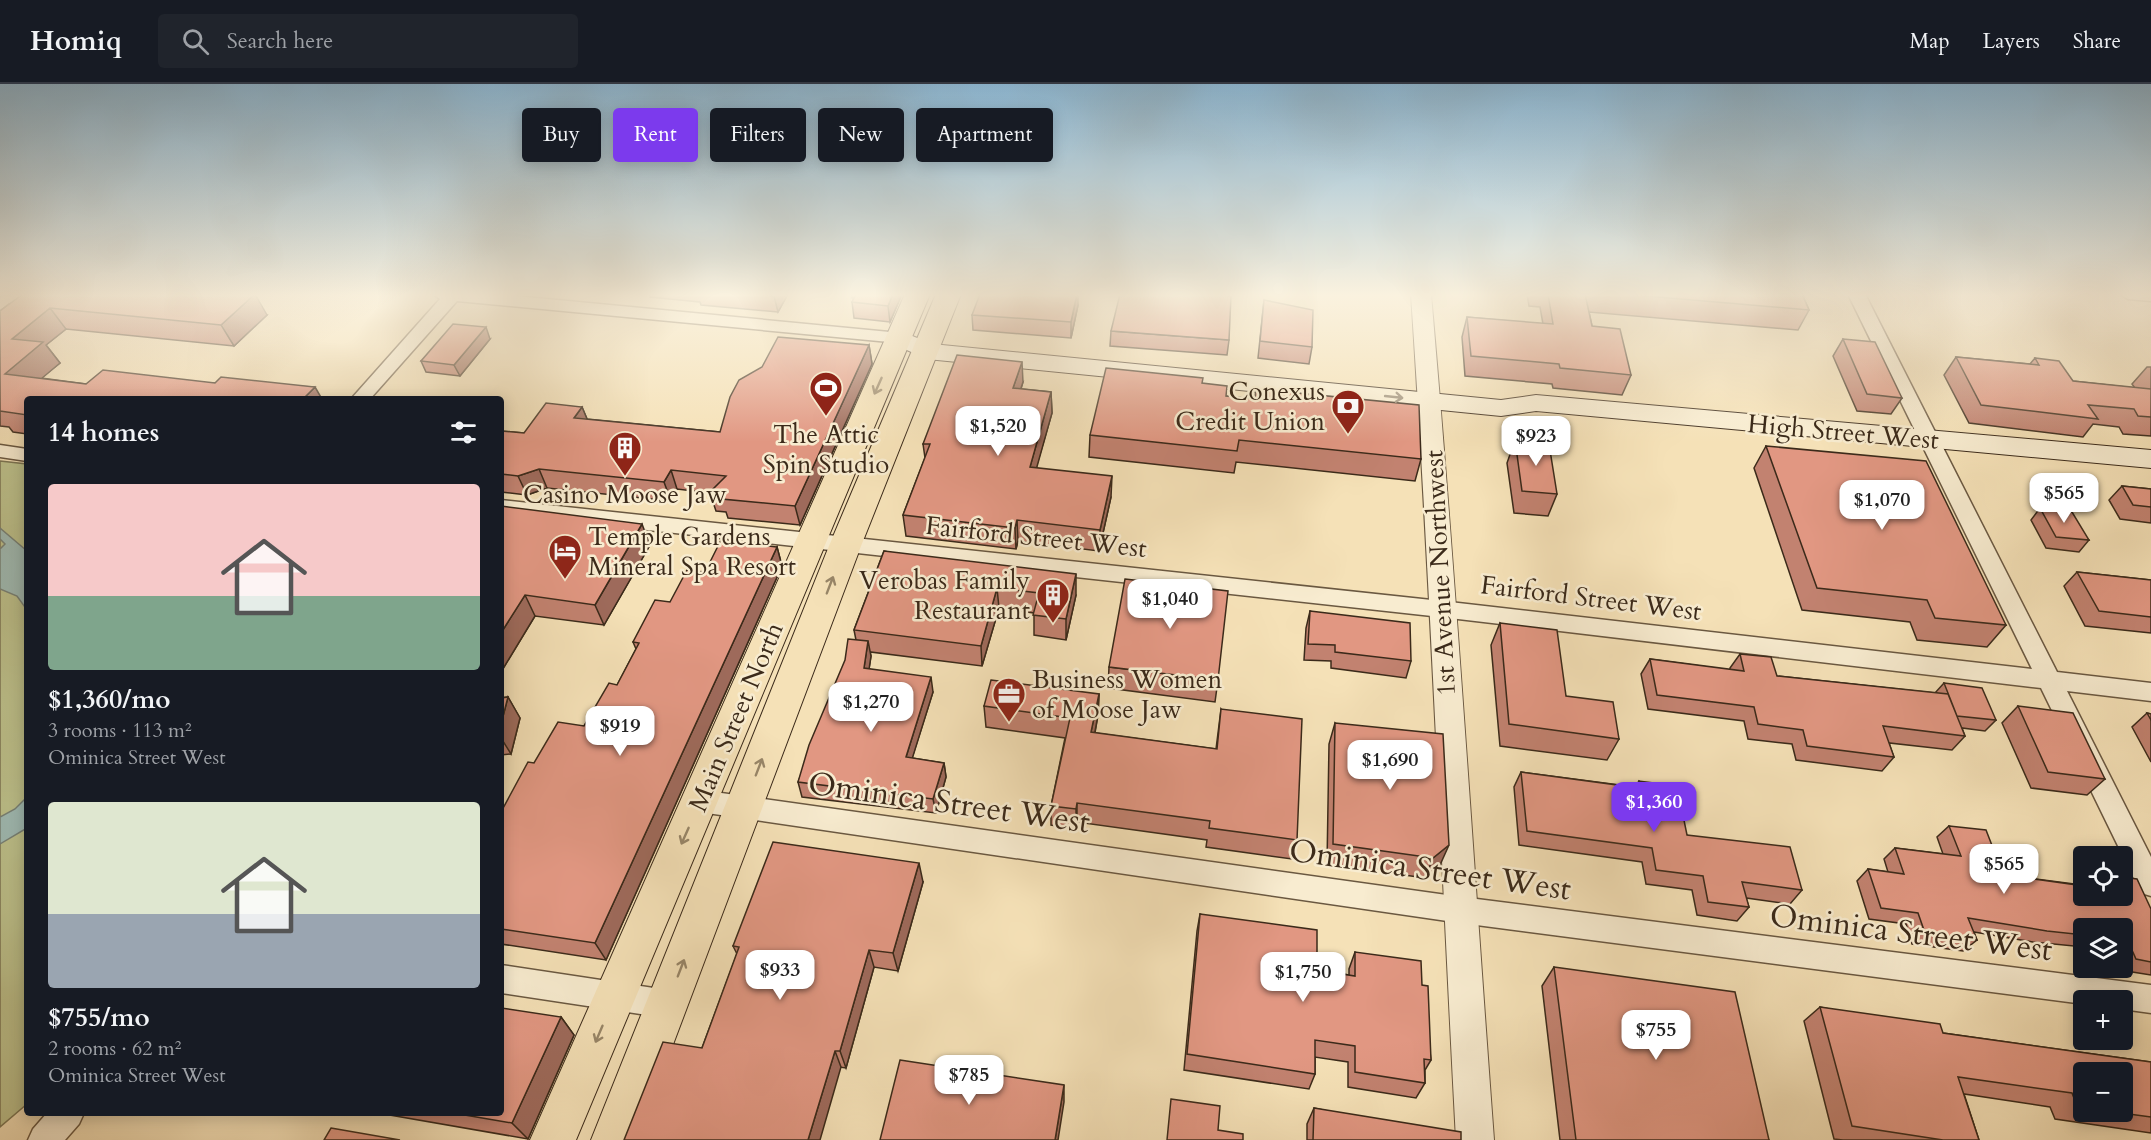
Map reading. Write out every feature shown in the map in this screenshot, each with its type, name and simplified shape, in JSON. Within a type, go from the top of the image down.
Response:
[{"type":"main road","name":"Main Street North","points":[[553,1140],[810,542],[919,343]]},
{"type":"main road","name":"Main Street North","points":[[614,1140],[845,546],[919,343]]},
{"type":"main road","name":"High Street West","points":[[943,343],[1427,391],[1501,408],[1536,403],[2151,459]]},
{"type":"street","points":[[363,396],[408,343]]},
{"type":"street","name":"1st Avenue Northwest","points":[[1424,343],[1437,501],[1475,1140]]},
{"type":"street","points":[[1881,343],[2151,884]]},
{"type":"street","points":[[0,451],[24,455]]},
{"type":"street","name":"Fairford Street West","points":[[504,507],[1442,609],[2151,692]]},
{"type":"street","name":"Ominica Street West","points":[[700,801],[1461,910],[2151,999]]},
{"type":"street","points":[[504,979],[666,1004]]},
{"type":"street","points":[[44,1140],[65,1116]]},
{"type":"green space","points":[[0,461],[24,464],[24,1107],[0,1127]]},
{"type":"water","points":[[0,528],[24,548],[24,606],[17,596],[0,589],[0,549],[5,544],[0,539]]},
{"type":"water","points":[[24,800],[24,830],[0,844],[0,817],[15,809]]},
{"type":"building","points":[[0,343],[41,343],[5,374],[86,384],[103,370],[215,383],[221,377],[315,387],[306,396],[24,396],[24,415],[0,411]]},
{"type":"building","points":[[436,343],[472,343],[454,365],[421,361]]},
{"type":"building","points":[[775,343],[869,345],[795,506],[722,499],[725,494],[710,492],[726,476],[671,470],[664,482],[539,469],[518,476],[504,474],[504,431],[524,433],[546,403],[582,407],[574,418],[720,432],[730,397],[739,380],[762,367]]},
{"type":"building","points":[[1280,343],[1312,343],[1312,347]]},
{"type":"building","points":[[1470,343],[1623,343],[1631,375],[1560,368],[1559,364],[1471,356]]},
{"type":"building","points":[[1845,343],[1876,343],[1902,398],[1867,394]]},
{"type":"building","points":[[957,355],[1022,362],[1013,388],[1051,392],[1030,467],[1112,476],[1100,530],[1017,520],[1015,528],[903,515],[930,444],[923,444]]},
{"type":"building","points":[[1956,357],[2039,365],[2035,358],[2059,361],[2073,381],[2151,389],[2151,417],[2138,416],[2134,409],[2088,405],[2098,419],[1981,405]]},
{"type":"building","points":[[1106,368],[1203,378],[1202,383],[1227,386],[1226,396],[1255,399],[1256,389],[1419,405],[1421,459],[1239,440],[1237,451],[1090,435]]},
{"type":"building","points":[[1515,440],[1549,444],[1557,494],[1522,491]]},
{"type":"building","points":[[1766,446],[1926,461],[2006,625],[1935,618],[1927,600],[1817,588]]},
{"type":"building","points":[[2122,486],[2151,489],[2151,507],[2133,505]]},
{"type":"building","name":"Temple Gardens Mineral Spa Resort","points":[[504,506],[642,524],[595,605],[525,595],[504,628]]},
{"type":"building","points":[[2040,508],[2072,512],[2089,540],[2056,537]]},
{"type":"building","points":[[721,540],[777,547],[595,943],[504,929],[504,806],[528,762],[534,763],[558,722],[584,726],[609,683],[617,685],[639,643],[633,642],[655,600],[670,602],[687,570],[705,572]]},
{"type":"building","points":[[884,551],[1076,574],[1066,619],[1033,615],[1039,593],[997,588],[981,646],[854,630]]},
{"type":"building","points":[[2077,572],[2151,580],[2151,617],[2099,611]]},
{"type":"building","points":[[1125,579],[1228,591],[1218,680],[1109,667]]},
{"type":"building","points":[[1310,611],[1410,623],[1411,661],[1335,652],[1335,645],[1308,644]]},
{"type":"building","points":[[1500,623],[1557,630],[1566,696],[1613,702],[1619,739],[1509,724]]},
{"type":"building","points":[[848,639],[868,641],[864,668],[931,677],[906,757],[944,763],[933,799],[798,782],[809,745],[845,660]]},
{"type":"building","points":[[1740,654],[1771,657],[1777,676],[1948,694],[1965,736],[1883,726],[1894,757],[1807,746],[1803,730],[1758,724],[1754,707],[1657,695],[1650,659],[1744,671]]},
{"type":"building","points":[[991,680],[1099,694],[1091,732],[1217,749],[1221,709],[1302,719],[1297,840],[1209,828],[1210,821],[1077,803],[1076,809],[1051,806],[1070,718],[984,706]]},
{"type":"building","points":[[1944,683],[1982,688],[1996,720],[1957,716]]},
{"type":"building","points":[[508,697],[504,712],[504,698]]},
{"type":"building","points":[[2018,706],[2073,713],[2105,779],[2048,772]]},
{"type":"building","points":[[1335,723],[1443,734],[1449,845],[1433,858],[1333,844]]},
{"type":"building","points":[[1521,772],[1640,788],[1639,781],[1677,786],[1687,835],[1790,847],[1802,890],[1742,882],[1749,907],[1708,902],[1703,876],[1656,870],[1652,848],[1527,831]]},
{"type":"building","points":[[1949,826],[1986,830],[1993,848],[2008,850],[2020,877],[2073,884],[2073,906],[2133,906],[2133,878],[2137,879],[2151,909],[2151,962],[2136,959],[2133,952],[2133,918],[2073,918],[2073,934],[1968,918],[1977,940],[1925,933],[1918,913],[1881,908],[1868,869],[1904,874],[1895,848],[1961,856]]},
{"type":"building","points":[[773,842],[919,863],[893,953],[869,950],[840,1051],[835,1051],[808,1140],[624,1140],[663,1042],[702,1048],[739,947],[733,946]]},
{"type":"building","points":[[1200,914],[1317,930],[1317,970],[1355,976],[1355,952],[1421,961],[1422,985],[1428,986],[1431,1060],[1424,1059],[1425,1083],[1355,1072],[1355,1046],[1315,1040],[1315,1074],[1187,1054]]},
{"type":"building","points":[[1554,967],[1735,992],[1769,1140],[1576,1140]]},
{"type":"building","points":[[1820,1007],[1940,1024],[1943,1033],[2151,1062],[2151,1117],[2133,1115],[2133,1062],[2073,1062],[2073,1096],[2072,1093],[1958,1077],[1979,1140],[1943,1140],[1852,1126]]},
{"type":"building","points":[[504,1008],[561,1017],[512,1123],[471,1116],[504,1116]]},
{"type":"building","points":[[900,1060],[1064,1085],[1055,1140],[880,1140]]},
{"type":"building","points":[[1171,1099],[1220,1106],[1218,1130],[1243,1134],[1243,1140],[1167,1140]]},
{"type":"building","points":[[1314,1108],[1461,1132],[1461,1140],[1313,1140]]},
{"type":"building","points":[[331,1128],[400,1140],[324,1140]]},
{"type":"place","name":"The Attic Spin Studio","points":[[826,417]]},
{"type":"place","name":"Conexus Credit Union","points":[[1348,435]]},
{"type":"place","name":"Casino Moose Jaw","points":[[625,477]]},
{"type":"place","name":"Temple Gardens Mineral Spa Resort","points":[[565,580]]},
{"type":"place","name":"Verobas Family Restaurant","points":[[1053,624]]},
{"type":"place","name":"Business Women of Moose Jaw","points":[[1009,723]]}]
